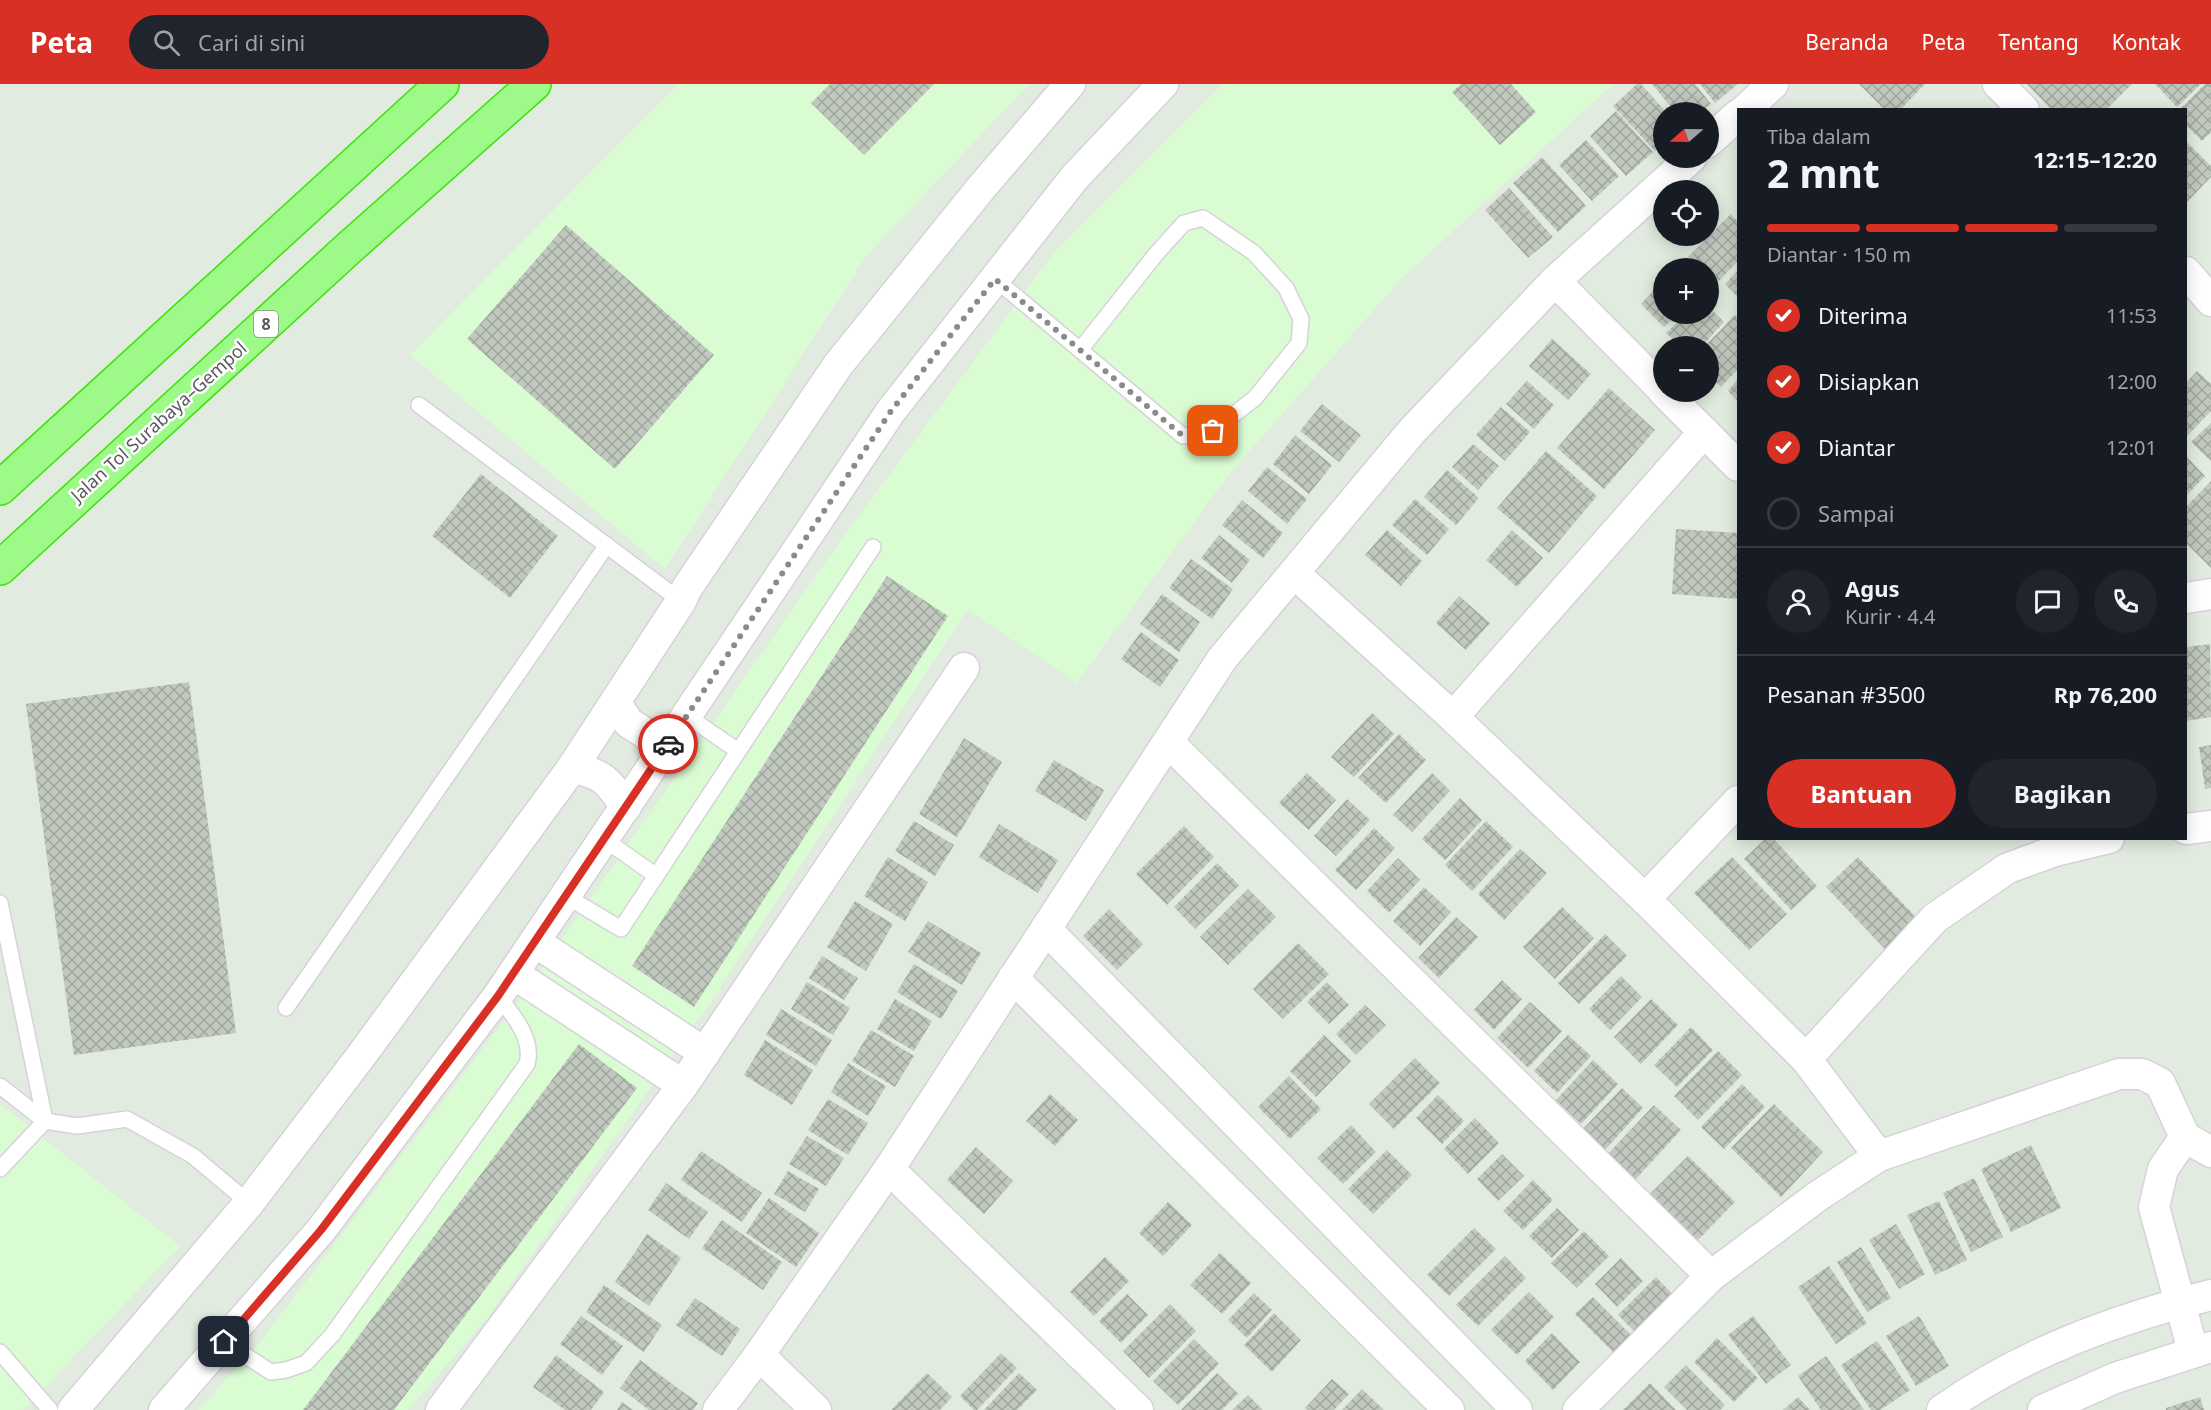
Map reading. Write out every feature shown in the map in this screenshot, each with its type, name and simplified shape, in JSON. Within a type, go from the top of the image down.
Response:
[{"type":"highway","points":[[0,488],[442,84]]},
{"type":"highway","name":"Jalan Tol Surabaya–Gempol","points":[[0,568],[350,247],[534,84]]},
{"type":"street","points":[[73,1410],[249,1203],[361,1056],[572,768],[681,601],[687,588],[838,365],[981,188],[1070,84]]},
{"type":"street","points":[[164,1410],[321,1230],[506,985],[891,411],[1075,177],[1163,84]]},
{"type":"street","points":[[1749,108],[1773,84]]},
{"type":"street","points":[[1998,84],[2022,108]]},
{"type":"street","points":[[718,1410],[889,1169],[1222,659],[1412,431],[1555,281],[1680,168]]},
{"type":"street","points":[[2187,273],[2211,301]]},
{"type":"street","points":[[1555,281],[1653,380]]},
{"type":"street","points":[[1675,402],[1737,465]]},
{"type":"street","points":[[1453,717],[1704,432]]},
{"type":"street","points":[[1294,573],[1453,717],[1645,899],[1806,1059],[1879,1156]]},
{"type":"street","points":[[2187,598],[2211,594]]},
{"type":"street","points":[[441,1410],[683,1085],[964,668]]},
{"type":"street","points":[[615,702],[629,723],[648,735],[680,726]]},
{"type":"street","points":[[1169,743],[1711,1276]]},
{"type":"street","points":[[572,768],[591,771],[610,784],[626,807]]},
{"type":"street","points":[[1645,899],[1737,802]]},
{"type":"street","points":[[2187,829],[2211,826]]},
{"type":"street","points":[[1806,1059],[1935,918],[2008,868],[2055,851],[2101,840]]},
{"type":"street","points":[[1046,929],[1517,1410]]},
{"type":"street","points":[[535,942],[705,1053]]},
{"type":"street","points":[[1013,978],[1449,1410]]},
{"type":"street","points":[[506,985],[683,1085]]},
{"type":"street","points":[[1578,1410],[1711,1276],[1818,1196],[1879,1156],[2119,1074],[2142,1074],[2160,1083],[2185,1137],[2211,1152]]},
{"type":"street","points":[[2043,1410],[2115,1378],[2202,1349],[2178,1303],[2154,1207],[2163,1169],[2185,1137]]},
{"type":"street","points":[[889,1169],[1138,1410]]},
{"type":"street","points":[[1942,1410],[2050,1348],[2118,1321],[2211,1295]]},
{"type":"street","points":[[759,1355],[816,1410]]},
{"type":"lane","points":[[995,279],[1080,350],[1183,436],[1213,431],[1255,398],[1299,343],[1301,319],[1286,288],[1254,253],[1203,218],[1184,223],[1155,254],[1080,350]]},
{"type":"lane","points":[[419,405],[681,601]]},
{"type":"lane","points":[[286,1008],[607,545]]},
{"type":"lane","points":[[566,896],[621,929],[873,547]]},
{"type":"lane","points":[[680,726],[738,751]]},
{"type":"lane","points":[[604,839],[655,875]]},
{"type":"lane","points":[[0,903],[45,1121]]},
{"type":"lane","points":[[224,1342],[271,1372],[306,1363],[332,1335],[527,1064],[530,1053],[524,1035],[514,1017],[506,985]]},
{"type":"lane","points":[[0,1086],[45,1121],[77,1126],[127,1119],[193,1156],[249,1203]]},
{"type":"lane","points":[[0,1169],[45,1121]]},
{"type":"lane","points":[[0,1352],[50,1410]]},
{"type":"shaded area","points":[[678,84],[1029,84],[867,255],[665,569],[410,355]]},
{"type":"shaded area","points":[[1223,84],[1613,84],[1401,279],[1227,477],[1077,683],[967,610],[709,1005],[487,1318],[408,1410],[198,1410],[260,1342],[515,1006],[841,540],[1056,250]]},
{"type":"shaded area","points":[[0,1104],[180,1246],[23,1410],[0,1410]]},
{"type":"building","points":[[830,84],[934,84],[864,155],[811,103]]},
{"type":"building","points":[[1461,84],[1511,84],[1536,112],[1500,145],[1452,92]]},
{"type":"building","points":[[1637,84],[1641,84],[1657,102],[1653,102],[1653,149],[1613,106]]},
{"type":"building","points":[[1652,84],[1695,84],[1709,102],[1667,102]]},
{"type":"building","points":[[1700,84],[1738,84],[1716,102]]},
{"type":"building","points":[[1859,84],[1925,84],[1902,108],[1883,108]]},
{"type":"building","points":[[2027,84],[2132,84],[2108,108],[2050,108]]},
{"type":"building","points":[[2155,84],[2201,84],[2177,107]]},
{"type":"building","points":[[2205,84],[2211,84],[2211,132],[2202,141],[2187,126],[2187,108],[2181,108]]},
{"type":"building","points":[[1616,111],[1653,152],[1626,176],[1590,136]]},
{"type":"building","points":[[1586,140],[1619,176],[1592,201],[1559,165]]},
{"type":"building","points":[[2187,142],[2211,166],[2211,177],[2187,202]]},
{"type":"building","points":[[1542,157],[1586,206],[1558,232],[1513,183]]},
{"type":"building","points":[[1509,188],[1553,237],[1528,258],[1485,210]]},
{"type":"building","points":[[1731,214],[1737,221],[1737,262],[1719,281],[1719,258],[1689,258],[1699,246],[1719,246],[1719,226]]},
{"type":"building","points":[[566,225],[714,355],[615,469],[467,339]]},
{"type":"building","points":[[1737,271],[1737,296],[1725,284]]},
{"type":"building","points":[[1653,291],[1653,316],[1641,304]]},
{"type":"building","points":[[1735,315],[1737,317],[1737,370],[1721,387],[1719,385],[1719,336],[1715,336]]},
{"type":"building","points":[[1719,317],[1724,322],[1711,336],[1669,336],[1666,333],[1675,324],[1719,324]]},
{"type":"building","points":[[1552,339],[1591,374],[1568,400],[1529,366]]},
{"type":"building","points":[[2197,371],[2211,384],[2211,411],[2187,436],[2187,382]]},
{"type":"building","points":[[1737,380],[1737,401],[1728,391]]},
{"type":"building","points":[[1527,381],[1554,405],[1534,429],[1506,404]]},
{"type":"building","points":[[1609,388],[1655,430],[1604,489],[1557,448]]},
{"type":"building","points":[[1322,404],[1361,435],[1339,462],[1300,431]]},
{"type":"building","points":[[1501,407],[1530,432],[1505,461],[1476,435]]},
{"type":"building","points":[[2211,423],[2211,461],[2191,442]]},
{"type":"building","points":[[1295,435],[1332,465],[1309,494],[1273,464]]},
{"type":"building","points":[[1473,444],[1499,466],[1478,490],[1452,467]]},
{"type":"building","points":[[1546,451],[1597,496],[1549,553],[1497,508]]},
{"type":"building","points":[[2187,457],[2205,476],[2187,495]]},
{"type":"building","points":[[1267,467],[1307,499],[1287,524],[1248,491]]},
{"type":"building","points":[[1447,470],[1479,498],[1456,525],[1424,497]]},
{"type":"building","points":[[481,474],[558,536],[510,598],[432,536]]},
{"type":"building","points":[[2211,481],[2211,568],[2187,544],[2187,506]]},
{"type":"building","points":[[1415,499],[1449,529],[1427,555],[1392,525]]},
{"type":"building","points":[[1242,500],[1283,533],[1263,558],[1222,525]]},
{"type":"building","points":[[1676,529],[1737,533],[1737,599],[1672,594]]},
{"type":"building","points":[[1387,530],[1422,561],[1401,586],[1365,555]]},
{"type":"building","points":[[1512,530],[1543,558],[1517,587],[1486,560]]},
{"type":"building","points":[[1219,535],[1250,560],[1232,583],[1201,558]]},
{"type":"building","points":[[1191,559],[1233,589],[1212,619],[1169,588]]},
{"type":"building","points":[[887,576],[948,616],[694,1007],[632,966]]},
{"type":"building","points":[[1162,594],[1200,622],[1179,652],[1140,624]]},
{"type":"building","points":[[1459,596],[1490,623],[1466,650],[1436,623]]},
{"type":"building","points":[[1141,632],[1179,660],[1160,687],[1121,659]]},
{"type":"building","points":[[2210,644],[2211,717],[2187,721],[2187,647]]},
{"type":"building","points":[[189,682],[236,1033],[74,1055],[26,704]]},
{"type":"building","points":[[1372,713],[1394,734],[1354,777],[1331,757]]},
{"type":"building","points":[[1399,734],[1426,760],[1386,803],[1358,778]]},
{"type":"building","points":[[964,738],[1002,762],[957,837],[919,814]]},
{"type":"building","points":[[2211,745],[2211,788],[2205,789],[2199,747]]},
{"type":"building","points":[[1054,760],[1104,790],[1086,821],[1035,791]]},
{"type":"building","points":[[1307,773],[1336,800],[1309,830],[1279,803]]},
{"type":"building","points":[[1432,773],[1450,791],[1412,832],[1393,815]]},
{"type":"building","points":[[1460,798],[1482,820],[1445,860],[1422,839]]},
{"type":"building","points":[[1347,799],[1370,820],[1336,856],[1314,836]]},
{"type":"building","points":[[914,821],[954,845],[935,876],[895,851]]},
{"type":"building","points":[[1486,821],[1513,847],[1472,891],[1445,865]]},
{"type":"building","points":[[999,824],[1058,860],[1038,893],[979,857]]},
{"type":"building","points":[[1184,826],[1214,857],[1167,905],[1136,874]]},
{"type":"building","points":[[1374,828],[1395,848],[1356,890],[1335,870]]},
{"type":"building","points":[[1764,840],[1775,840],[1817,886],[1791,910],[1744,859]]},
{"type":"building","points":[[1520,849],[1547,873],[1504,920],[1478,894]]},
{"type":"building","points":[[888,857],[928,882],[905,921],[864,896]]},
{"type":"building","points":[[1732,857],[1787,914],[1749,950],[1694,893]]},
{"type":"building","points":[[1858,857],[1917,918],[1885,949],[1826,887]]},
{"type":"building","points":[[1398,858],[1420,880],[1389,913],[1367,891]]},
{"type":"building","points":[[1217,863],[1239,885],[1195,929],[1174,907]]},
{"type":"building","points":[[1424,887],[1451,912],[1420,946],[1393,921]]},
{"type":"building","points":[[1248,889],[1276,917],[1228,965],[1200,937]]},
{"type":"building","points":[[855,901],[893,924],[866,971],[827,947]]},
{"type":"building","points":[[1562,907],[1594,938],[1555,979],[1523,947]]},
{"type":"building","points":[[1109,909],[1143,944],[1117,970],[1083,936]]},
{"type":"building","points":[[1456,917],[1478,937],[1439,978],[1418,958]]},
{"type":"building","points":[[928,921],[981,953],[962,985],[908,952]]},
{"type":"building","points":[[1605,934],[1627,956],[1579,1004],[1558,983]]},
{"type":"building","points":[[1298,943],[1329,974],[1283,1019],[1253,989]]},
{"type":"building","points":[[822,956],[858,978],[844,1000],[809,978]]},
{"type":"building","points":[[914,964],[958,991],[941,1019],[897,992]]},
{"type":"building","points":[[1621,976],[1642,997],[1610,1030],[1589,1009]]},
{"type":"building","points":[[1502,980],[1522,999],[1494,1030],[1474,1010]]},
{"type":"building","points":[[807,982],[850,1008],[833,1035],[791,1009]]},
{"type":"building","points":[[1327,982],[1349,1005],[1329,1024],[1307,1002]]},
{"type":"building","points":[[895,999],[932,1021],[914,1051],[877,1029]]},
{"type":"building","points":[[1651,999],[1678,1025],[1641,1064],[1614,1037]]},
{"type":"building","points":[[1530,1002],[1562,1031],[1528,1068],[1497,1038]]},
{"type":"building","points":[[1365,1005],[1386,1025],[1356,1055],[1336,1034]]},
{"type":"building","points":[[781,1009],[832,1040],[816,1066],[766,1035]]},
{"type":"building","points":[[1691,1027],[1713,1050],[1677,1087],[1654,1065]]},
{"type":"building","points":[[871,1030],[914,1056],[895,1087],[852,1061]]},
{"type":"building","points":[[1324,1035],[1351,1061],[1316,1097],[1290,1071]]},
{"type":"building","points":[[1568,1035],[1591,1056],[1557,1093],[1534,1071]]},
{"type":"building","points":[[765,1040],[813,1070],[792,1105],[744,1075]]},
{"type":"building","points":[[579,1044],[637,1088],[394,1410],[303,1410]]},
{"type":"building","points":[[1718,1051],[1742,1075],[1698,1120],[1674,1096]]},
{"type":"building","points":[[1415,1058],[1440,1083],[1394,1129],[1369,1104]]},
{"type":"building","points":[[1593,1060],[1618,1084],[1581,1124],[1556,1100]]},
{"type":"building","points":[[848,1063],[886,1086],[868,1116],[831,1092]]},
{"type":"building","points":[[1289,1076],[1321,1109],[1290,1139],[1258,1107]]},
{"type":"building","points":[[1742,1084],[1765,1107],[1724,1149],[1701,1127]]},
{"type":"building","points":[[1622,1088],[1643,1108],[1604,1151],[1581,1131]]},
{"type":"building","points":[[1050,1094],[1078,1120],[1055,1146],[1026,1121]]},
{"type":"building","points":[[1438,1095],[1464,1121],[1442,1144],[1416,1118]]},
{"type":"building","points":[[828,1099],[868,1123],[848,1155],[808,1130]]},
{"type":"building","points":[[1774,1104],[1823,1152],[1781,1197],[1731,1148]]},
{"type":"building","points":[[1654,1105],[1681,1130],[1634,1181],[1607,1155]]},
{"type":"building","points":[[1475,1118],[1499,1143],[1468,1174],[1444,1149]]},
{"type":"building","points":[[1351,1125],[1376,1152],[1343,1184],[1317,1158]]},
{"type":"building","points":[[807,1136],[844,1158],[826,1186],[789,1164]]},
{"type":"building","points":[[2031,1145],[2061,1208],[2011,1232],[1981,1169]]},
{"type":"building","points":[[976,1147],[1013,1181],[984,1214],[947,1180]]},
{"type":"building","points":[[1387,1150],[1412,1175],[1373,1214],[1348,1189]]},
{"type":"building","points":[[701,1151],[762,1193],[742,1222],[681,1180]]},
{"type":"building","points":[[1502,1154],[1524,1176],[1498,1201],[1477,1179]]},
{"type":"building","points":[[1688,1156],[1735,1202],[1697,1241],[1649,1195]]},
{"type":"building","points":[[788,1171],[819,1189],[805,1212],[774,1194]]},
{"type":"building","points":[[1974,1178],[2003,1237],[1971,1252],[1943,1193]]},
{"type":"building","points":[[1533,1180],[1553,1200],[1523,1230],[1503,1211]]},
{"type":"building","points":[[666,1183],[708,1212],[689,1239],[648,1210]]},
{"type":"building","points":[[769,1198],[819,1233],[796,1267],[746,1233]]},
{"type":"building","points":[[1939,1201],[1967,1260],[1935,1275],[1907,1215]]},
{"type":"building","points":[[1168,1202],[1192,1225],[1163,1256],[1139,1233]]},
{"type":"building","points":[[1557,1208],[1579,1230],[1552,1258],[1529,1236]]},
{"type":"building","points":[[722,1220],[782,1262],[763,1290],[702,1248]]},
{"type":"building","points":[[1896,1224],[1925,1274],[1899,1289],[1869,1240]]},
{"type":"building","points":[[1474,1228],[1496,1249],[1449,1296],[1427,1275]]},
{"type":"building","points":[[1584,1231],[1609,1256],[1577,1288],[1551,1263]]},
{"type":"building","points":[[647,1234],[681,1258],[649,1306],[615,1282]]},
{"type":"building","points":[[1861,1247],[1891,1298],[1867,1312],[1837,1262]]},
{"type":"building","points":[[1220,1253],[1251,1283],[1222,1314],[1190,1285]]},
{"type":"building","points":[[1505,1256],[1526,1278],[1478,1326],[1456,1305]]},
{"type":"building","points":[[1105,1257],[1129,1281],[1094,1316],[1070,1292]]},
{"type":"building","points":[[1621,1258],[1643,1281],[1617,1307],[1595,1284]]},
{"type":"building","points":[[1829,1266],[1867,1323],[1836,1344],[1798,1287]]},
{"type":"building","points":[[1656,1277],[1676,1298],[1639,1336],[1618,1315]]},
{"type":"building","points":[[604,1285],[662,1325],[644,1352],[586,1312]]},
{"type":"building","points":[[1529,1292],[1554,1317],[1517,1355],[1491,1330]]},
{"type":"building","points":[[1254,1293],[1272,1310],[1247,1338],[1228,1320]]},
{"type":"building","points":[[1127,1294],[1148,1315],[1121,1343],[1099,1321]]},
{"type":"building","points":[[1593,1297],[1635,1339],[1617,1356],[1575,1314]]},
{"type":"building","points":[[695,1298],[740,1329],[722,1356],[676,1325]]},
{"type":"building","points":[[1170,1304],[1196,1331],[1149,1378],[1123,1351]]},
{"type":"building","points":[[1274,1313],[1301,1340],[1272,1372],[1244,1345]]},
{"type":"building","points":[[581,1316],[623,1346],[602,1375],[560,1344]]},
{"type":"building","points":[[1753,1316],[1791,1365],[1766,1384],[1728,1335]]},
{"type":"building","points":[[1919,1316],[1949,1366],[1916,1386],[1886,1336]]},
{"type":"building","points":[[1552,1333],[1580,1362],[1553,1390],[1525,1361]]},
{"type":"building","points":[[1717,1338],[1758,1378],[1734,1402],[1694,1362]]},
{"type":"building","points":[[1194,1339],[1219,1364],[1178,1405],[1153,1381]]},
{"type":"building","points":[[1877,1341],[1910,1390],[1880,1410],[1871,1410],[1841,1365]]},
{"type":"building","points":[[1001,1353],[1017,1368],[977,1410],[974,1410],[960,1396]]},
{"type":"building","points":[[556,1355],[604,1392],[591,1410],[565,1410],[533,1387]]},
{"type":"building","points":[[1826,1356],[1864,1410],[1821,1410],[1798,1376]]},
{"type":"building","points":[[640,1360],[698,1403],[693,1410],[649,1410],[620,1388]]},
{"type":"building","points":[[1686,1365],[1725,1405],[1720,1410],[1687,1410],[1664,1387]]},
{"type":"building","points":[[927,1373],[952,1397],[940,1410],[891,1410]]},
{"type":"building","points":[[1019,1373],[1037,1390],[1017,1410],[984,1410]]},
{"type":"building","points":[[1217,1373],[1238,1394],[1222,1410],[1181,1410]]},
{"type":"building","points":[[1332,1379],[1349,1394],[1334,1410],[1307,1410],[1305,1408]]},
{"type":"building","points":[[1650,1383],[1676,1410],[1623,1410]]},
{"type":"building","points":[[1362,1389],[1384,1410],[1342,1410]]},
{"type":"building","points":[[1248,1395],[1263,1410],[1232,1410]]},
{"type":"building","points":[[1798,1397],[1810,1410],[1783,1410]]},
{"type":"building","points":[[2200,1397],[2204,1410],[2166,1410],[2166,1408]]},
{"type":"building","points":[[622,1402],[633,1410],[617,1410]]},
{"type":"way so far","points":[[668,744],[891,411],[995,279],[1183,436],[1213,431]]},
{"type":"route","points":[[224,1342],[321,1230],[498,996],[668,744]]}]
